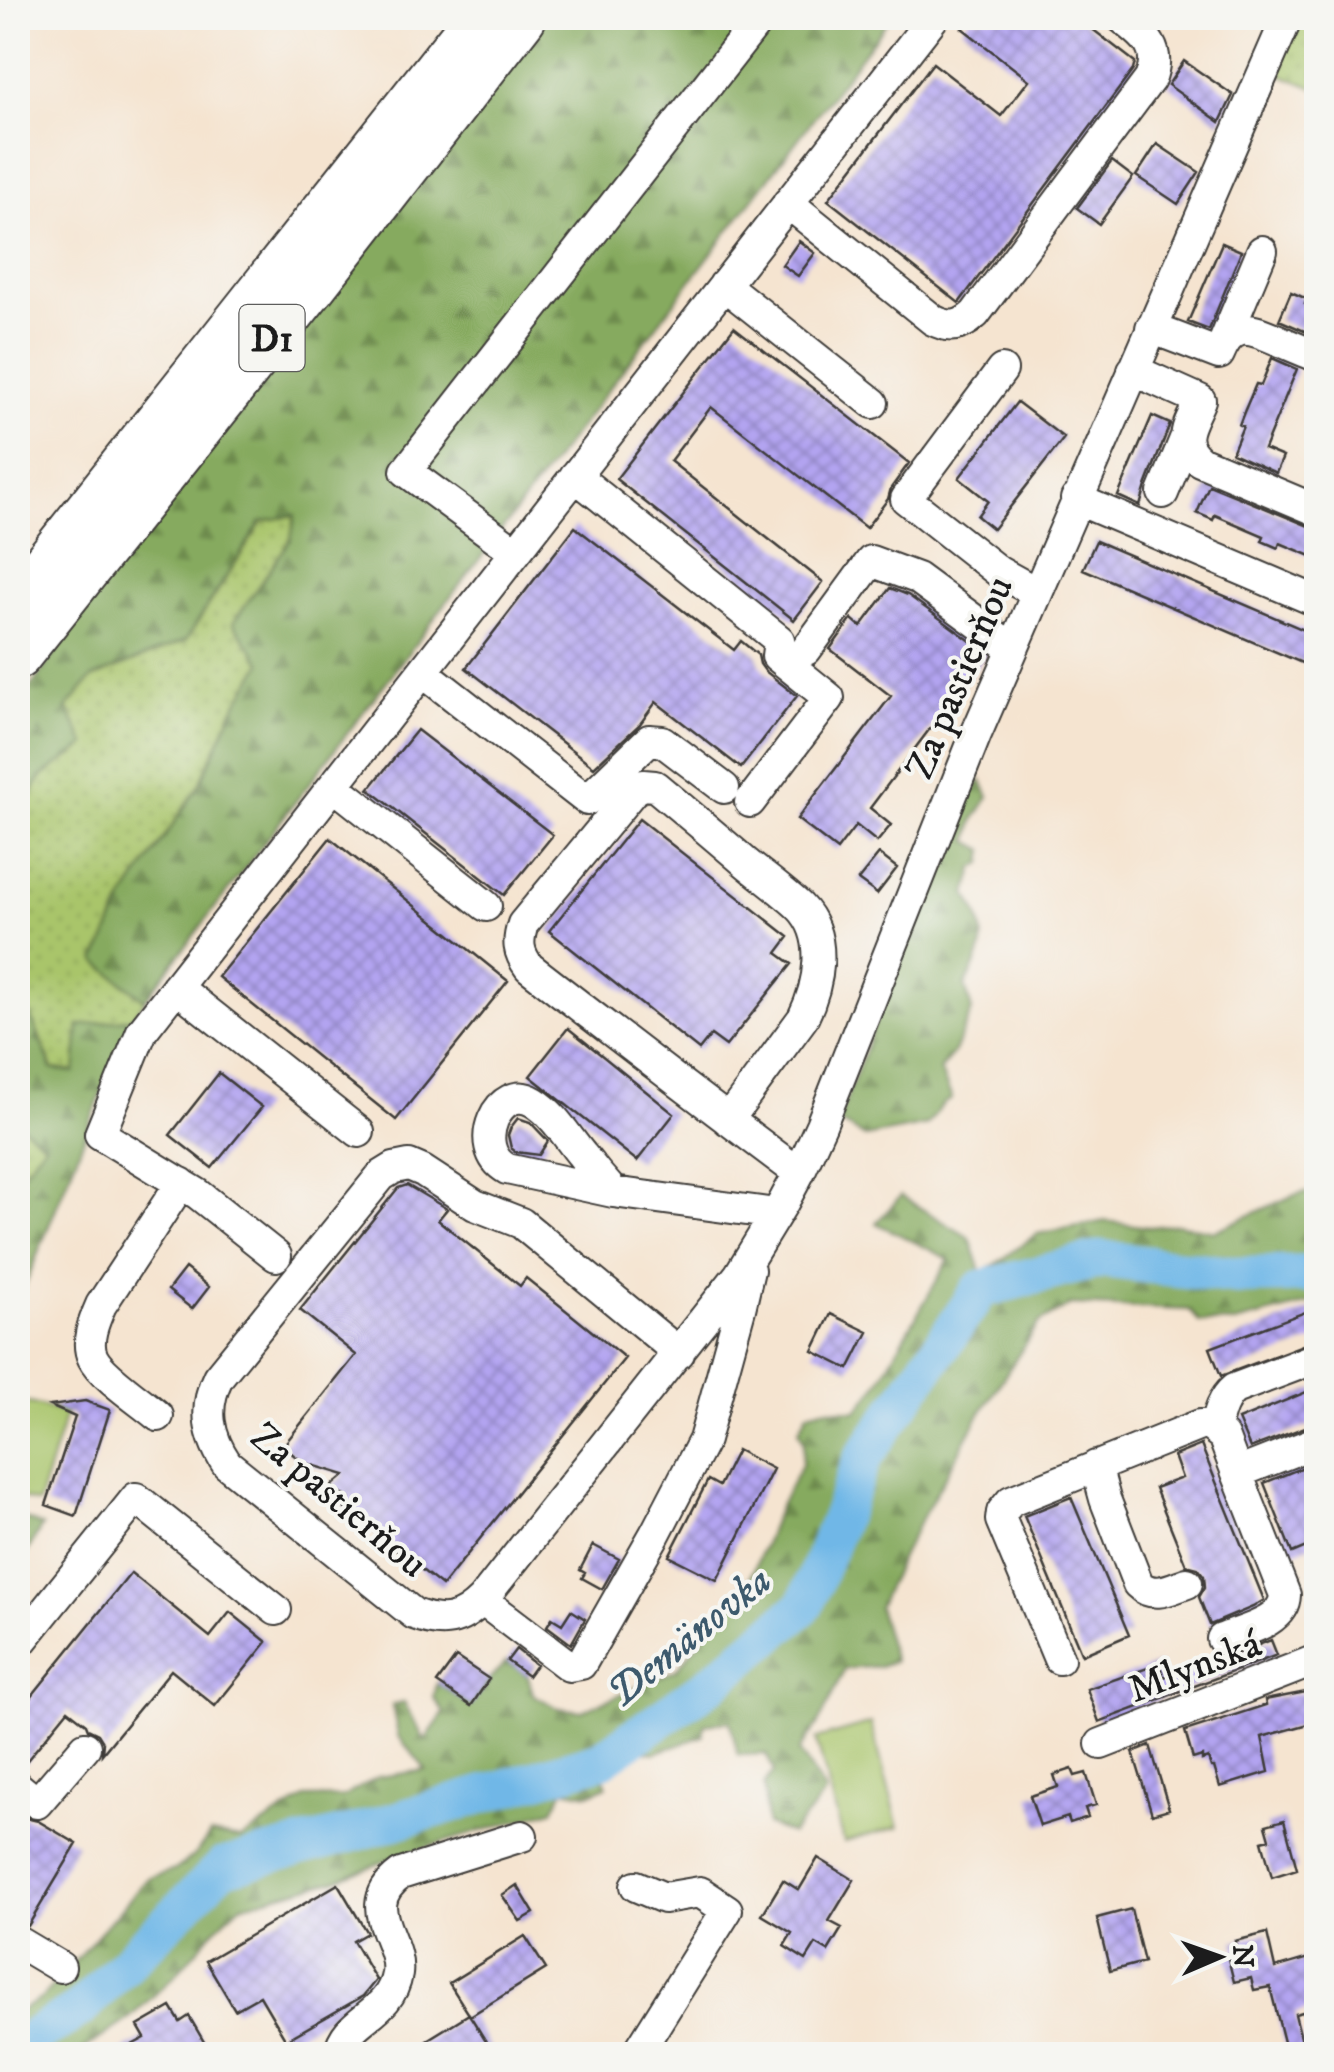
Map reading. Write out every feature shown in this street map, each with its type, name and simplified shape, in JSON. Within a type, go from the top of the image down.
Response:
[{"type":"highway","name":"D1","points":[[18,598],[476,18]]},
{"type":"highway","name":"D1","points":[[18,656],[523,18]]},
{"type":"street","points":[[516,552],[406,470],[760,18]]},
{"type":"street","points":[[276,1256],[198,1194],[100,1134],[142,1030],[933,18]]},
{"type":"street","points":[[788,203],[934,320],[955,327],[966,322],[1150,79],[1155,56],[1150,45],[1143,34],[1122,18]]},
{"type":"street","name":"Za pastierňou","points":[[679,1354],[521,1223],[476,1206],[409,1165],[382,1176],[218,1377],[209,1405],[209,1422],[212,1437],[227,1464],[414,1614],[451,1620],[469,1613],[482,1600],[679,1354],[752,1258],[799,1173],[1012,648],[1287,18]]},
{"type":"street","points":[[1163,493],[1262,251]]},
{"type":"street","points":[[724,285],[873,403]]},
{"type":"street","points":[[1151,328],[1221,348]]},
{"type":"street","points":[[1221,348],[1236,331],[1248,329],[1316,356]]},
{"type":"street","points":[[1002,370],[906,499],[999,572],[1037,593]]},
{"type":"street","points":[[1132,370],[1200,400]]},
{"type":"street","points":[[1184,439],[1200,461],[1316,510]]},
{"type":"street","points":[[423,672],[587,800],[649,740],[662,741],[737,795],[829,698],[777,656],[779,640],[575,476]]},
{"type":"street","points":[[1076,499],[1316,601]]},
{"type":"street","points":[[806,650],[871,561],[917,578],[1012,648]]},
{"type":"street","points":[[728,1120],[803,1018],[817,979],[817,944],[802,910],[654,786],[644,785],[633,791],[522,924],[520,954],[529,967],[728,1120],[799,1173]]},
{"type":"street","points":[[334,786],[486,906]]},
{"type":"street","points":[[176,987],[359,1132]]},
{"type":"street","points":[[158,1416],[102,1370],[92,1357],[90,1340],[101,1305],[180,1183]]},
{"type":"street","points":[[612,1192],[776,1214]]},
{"type":"street","points":[[482,1600],[569,1666],[581,1664],[704,1440],[752,1258]]},
{"type":"street","points":[[1215,1429],[1221,1407],[1234,1389],[1316,1358]]},
{"type":"street","points":[[1059,1659],[1000,1520],[1002,1512],[1011,1501],[1209,1425],[1222,1436],[1285,1596],[1285,1604],[1276,1617],[1222,1639]]},
{"type":"street","points":[[1238,1473],[1316,1442]]},
{"type":"street","points":[[1096,1466],[1138,1584],[1157,1592],[1187,1582]]},
{"type":"street","points":[[18,1645],[136,1498],[276,1610]]},
{"type":"street","name":"Mlynská","points":[[1100,1744],[1316,1660]]},
{"type":"street","points":[[18,1787],[37,1803],[85,1747]]},
{"type":"street","points":[[340,2054],[344,2036],[384,2004],[396,1976],[397,1958],[382,1921],[384,1892],[390,1882],[400,1874],[522,1836]]},
{"type":"street","points":[[636,1886],[664,1898],[700,1892],[728,1910],[637,2054]]},
{"type":"street","points":[[18,1942],[60,1968]]},
{"type":"green space","points":[[541,18],[890,18],[145,1000],[96,961],[123,900],[200,784],[233,710],[262,663],[233,623],[291,539],[295,515],[261,522],[186,640],[92,678],[67,708],[86,745],[41,777],[18,815],[18,705],[130,546]]},
{"type":"green space","points":[[1298,18],[1316,18],[1316,89],[1275,72]]},
{"type":"green space","points":[[295,514],[291,539],[233,623],[263,663],[233,710],[200,784],[123,900],[96,961],[145,1000],[132,1018],[79,1026],[76,1072],[53,1069],[27,1007],[18,1008],[18,815],[41,777],[86,745],[67,708],[92,678],[186,640],[262,522]]},
{"type":"green space","points":[[981,780],[989,797],[974,820],[969,841],[985,850],[983,863],[974,868],[967,894],[979,920],[982,940],[965,986],[972,1011],[954,1052],[940,1070],[952,1099],[943,1104],[927,1125],[865,1137],[838,1122],[954,813]]},
{"type":"green space","points":[[27,1007],[52,1069],[75,1072],[79,1026],[132,1018],[18,1303],[18,1178],[45,1144],[18,1123],[18,1008]]},
{"type":"green space","points":[[18,1123],[46,1144],[18,1178]]},
{"type":"green space","points":[[1316,1189],[1316,1302],[1235,1323],[1199,1322],[1190,1310],[1071,1305],[1039,1323],[980,1414],[905,1549],[878,1607],[894,1661],[845,1669],[819,1722],[799,1751],[826,1793],[791,1834],[767,1825],[764,1785],[774,1771],[766,1754],[738,1755],[730,1721],[705,1724],[703,1736],[655,1753],[605,1744],[593,1751],[607,1786],[589,1794],[564,1789],[553,1810],[410,1852],[335,1880],[241,1905],[172,1979],[126,2021],[77,2054],[18,2054],[18,2012],[42,1998],[148,1878],[175,1870],[194,1856],[210,1834],[241,1839],[305,1798],[343,1797],[378,1777],[426,1770],[398,1736],[392,1705],[404,1703],[425,1740],[444,1713],[434,1697],[437,1683],[471,1706],[507,1661],[528,1676],[533,1694],[557,1708],[582,1711],[676,1670],[750,1579],[779,1507],[802,1464],[804,1442],[799,1430],[808,1412],[823,1408],[857,1411],[877,1385],[949,1259],[876,1223],[901,1196],[970,1238],[982,1274],[1037,1234],[1105,1221],[1149,1227],[1177,1224],[1215,1231]]},
{"type":"green space","points":[[26,1402],[66,1413],[38,1503],[18,1497],[18,1434]]},
{"type":"green space","points":[[18,1516],[42,1526],[18,1568]]},
{"type":"green space","points":[[871,1723],[899,1827],[844,1842],[816,1739]]},
{"type":"building","points":[[970,18],[1078,18],[1135,62],[1133,70],[959,303],[828,200],[933,63],[1001,116],[1029,80],[962,28]]},
{"type":"building","points":[[1184,61],[1233,95],[1220,122],[1168,85]]},
{"type":"building","points":[[1157,144],[1199,172],[1178,204],[1136,176]]},
{"type":"building","points":[[1112,161],[1133,177],[1099,224],[1077,208]]},
{"type":"building","points":[[799,241],[815,253],[798,276],[782,265]]},
{"type":"building","points":[[1222,243],[1241,251],[1209,330],[1188,322]]},
{"type":"building","points":[[1291,292],[1316,308],[1316,336],[1279,320]]},
{"type":"building","points":[[734,327],[909,463],[866,528],[711,407],[670,461],[823,582],[794,620],[616,479]]},
{"type":"building","points":[[1272,358],[1297,369],[1264,449],[1283,457],[1276,473],[1232,453],[1244,412]]},
{"type":"building","points":[[1017,402],[1064,438],[993,529],[977,516],[988,501],[959,478]]},
{"type":"building","points":[[1152,416],[1170,424],[1140,506],[1118,496]]},
{"type":"building","points":[[1209,485],[1316,529],[1316,558],[1280,543],[1278,548],[1262,541],[1264,536],[1215,515],[1213,520],[1197,513]]},
{"type":"building","points":[[575,527],[734,650],[741,641],[758,655],[765,671],[797,696],[741,768],[656,702],[640,724],[594,767],[466,668]]},
{"type":"building","points":[[1096,541],[1316,635],[1316,669],[1083,569]]},
{"type":"building","points":[[890,588],[908,595],[987,653],[870,808],[891,825],[877,842],[856,825],[837,850],[797,819],[891,696],[830,649],[852,619],[861,627]]},
{"type":"building","points":[[417,730],[553,835],[504,895],[369,789]]},
{"type":"building","points":[[639,819],[789,937],[777,953],[792,964],[726,1046],[711,1035],[699,1050],[549,931]]},
{"type":"building","points":[[330,838],[508,981],[396,1120],[218,977]]},
{"type":"building","points":[[879,854],[897,868],[877,894],[858,880]]},
{"type":"building","points":[[568,1028],[674,1114],[637,1161],[530,1076]]},
{"type":"building","points":[[219,1073],[262,1107],[212,1168],[170,1135]]},
{"type":"building","points":[[518,1118],[530,1122],[548,1141],[539,1155],[511,1148],[508,1135]]},
{"type":"building","points":[[407,1185],[447,1209],[438,1220],[520,1286],[526,1278],[625,1358],[442,1586],[343,1507],[349,1499],[332,1486],[345,1475],[302,1462],[283,1446],[356,1355],[300,1310],[398,1188]]},
{"type":"building","points":[[185,1268],[209,1287],[192,1309],[168,1290]]},
{"type":"building","points":[[1316,1308],[1316,1340],[1221,1376],[1210,1348]]},
{"type":"building","points":[[831,1314],[868,1332],[849,1369],[813,1351]]},
{"type":"building","points":[[1316,1388],[1316,1423],[1250,1448],[1238,1420]]},
{"type":"building","points":[[85,1401],[110,1410],[76,1516],[46,1505],[75,1417],[50,1406]]},
{"type":"building","points":[[1201,1445],[1264,1600],[1210,1625],[1199,1597],[1205,1587],[1204,1576],[1198,1568],[1186,1565],[1155,1488],[1182,1478],[1174,1456]]},
{"type":"building","points":[[737,1450],[773,1469],[717,1580],[669,1556],[708,1480],[719,1486]]},
{"type":"building","points":[[1316,1462],[1316,1543],[1292,1553],[1264,1483]]},
{"type":"building","points":[[1071,1497],[1129,1635],[1082,1655],[1024,1516]]},
{"type":"building","points":[[593,1545],[619,1559],[602,1589],[582,1578],[585,1573],[580,1570]]},
{"type":"building","points":[[131,1573],[210,1637],[230,1612],[267,1642],[215,1706],[171,1670],[102,1754],[103,1742],[98,1734],[68,1710],[18,1769],[18,1713]]},
{"type":"building","points":[[571,1610],[585,1619],[571,1644],[547,1626],[552,1618],[562,1624]]},
{"type":"building","points":[[1271,1640],[1277,1655],[1099,1722],[1087,1689],[1159,1664],[1164,1677]]},
{"type":"building","points":[[516,1649],[536,1665],[528,1676],[507,1661]]},
{"type":"building","points":[[456,1657],[489,1679],[471,1706],[437,1683]]},
{"type":"building","points":[[1316,1690],[1316,1722],[1262,1737],[1269,1772],[1220,1787],[1208,1758],[1193,1759],[1185,1731],[1266,1705],[1265,1700]]},
{"type":"building","points":[[1150,1745],[1169,1809],[1152,1814],[1133,1752]]},
{"type":"building","points":[[1072,1769],[1075,1776],[1086,1773],[1096,1805],[1085,1808],[1088,1817],[1070,1823],[1068,1817],[1040,1826],[1030,1796],[1058,1787],[1054,1775]]},
{"type":"building","points":[[18,1811],[77,1844],[28,1926],[18,1920]]},
{"type":"building","points":[[1284,1820],[1297,1869],[1272,1877],[1262,1841],[1270,1839],[1266,1825]]},
{"type":"building","points":[[818,1858],[854,1880],[829,1921],[842,1928],[828,1951],[816,1944],[806,1960],[784,1946],[792,1933],[762,1915],[783,1880],[799,1890]]},
{"type":"building","points":[[338,1884],[367,1933],[353,1941],[376,1980],[363,1996],[286,2040],[260,1996],[235,2010],[206,1961]]},
{"type":"building","points":[[517,1885],[534,1913],[520,1921],[502,1895]]},
{"type":"building","points":[[1131,1909],[1144,1962],[1110,1971],[1097,1918]]},
{"type":"building","points":[[1267,1933],[1275,1968],[1316,1956],[1316,2008],[1295,2014],[1305,2054],[1287,2054],[1270,1987],[1254,1990],[1251,1978],[1234,1982],[1227,1954],[1237,1952],[1235,1941]]},
{"type":"building","points":[[525,1936],[546,1969],[470,2016],[449,1983]]},
{"type":"building","points":[[171,2007],[180,2022],[189,2016],[211,2054],[115,2054],[145,2038],[138,2026]]},
{"type":"building","points":[[469,2014],[490,2048],[479,2054],[404,2054]]},
{"type":"waterway","name":"Demänovka","points":[[18,2046],[80,2009],[223,1867],[361,1831],[602,1759],[712,1683],[805,1605],[863,1458],[981,1289],[1102,1259],[1239,1276],[1316,1274]]}]
